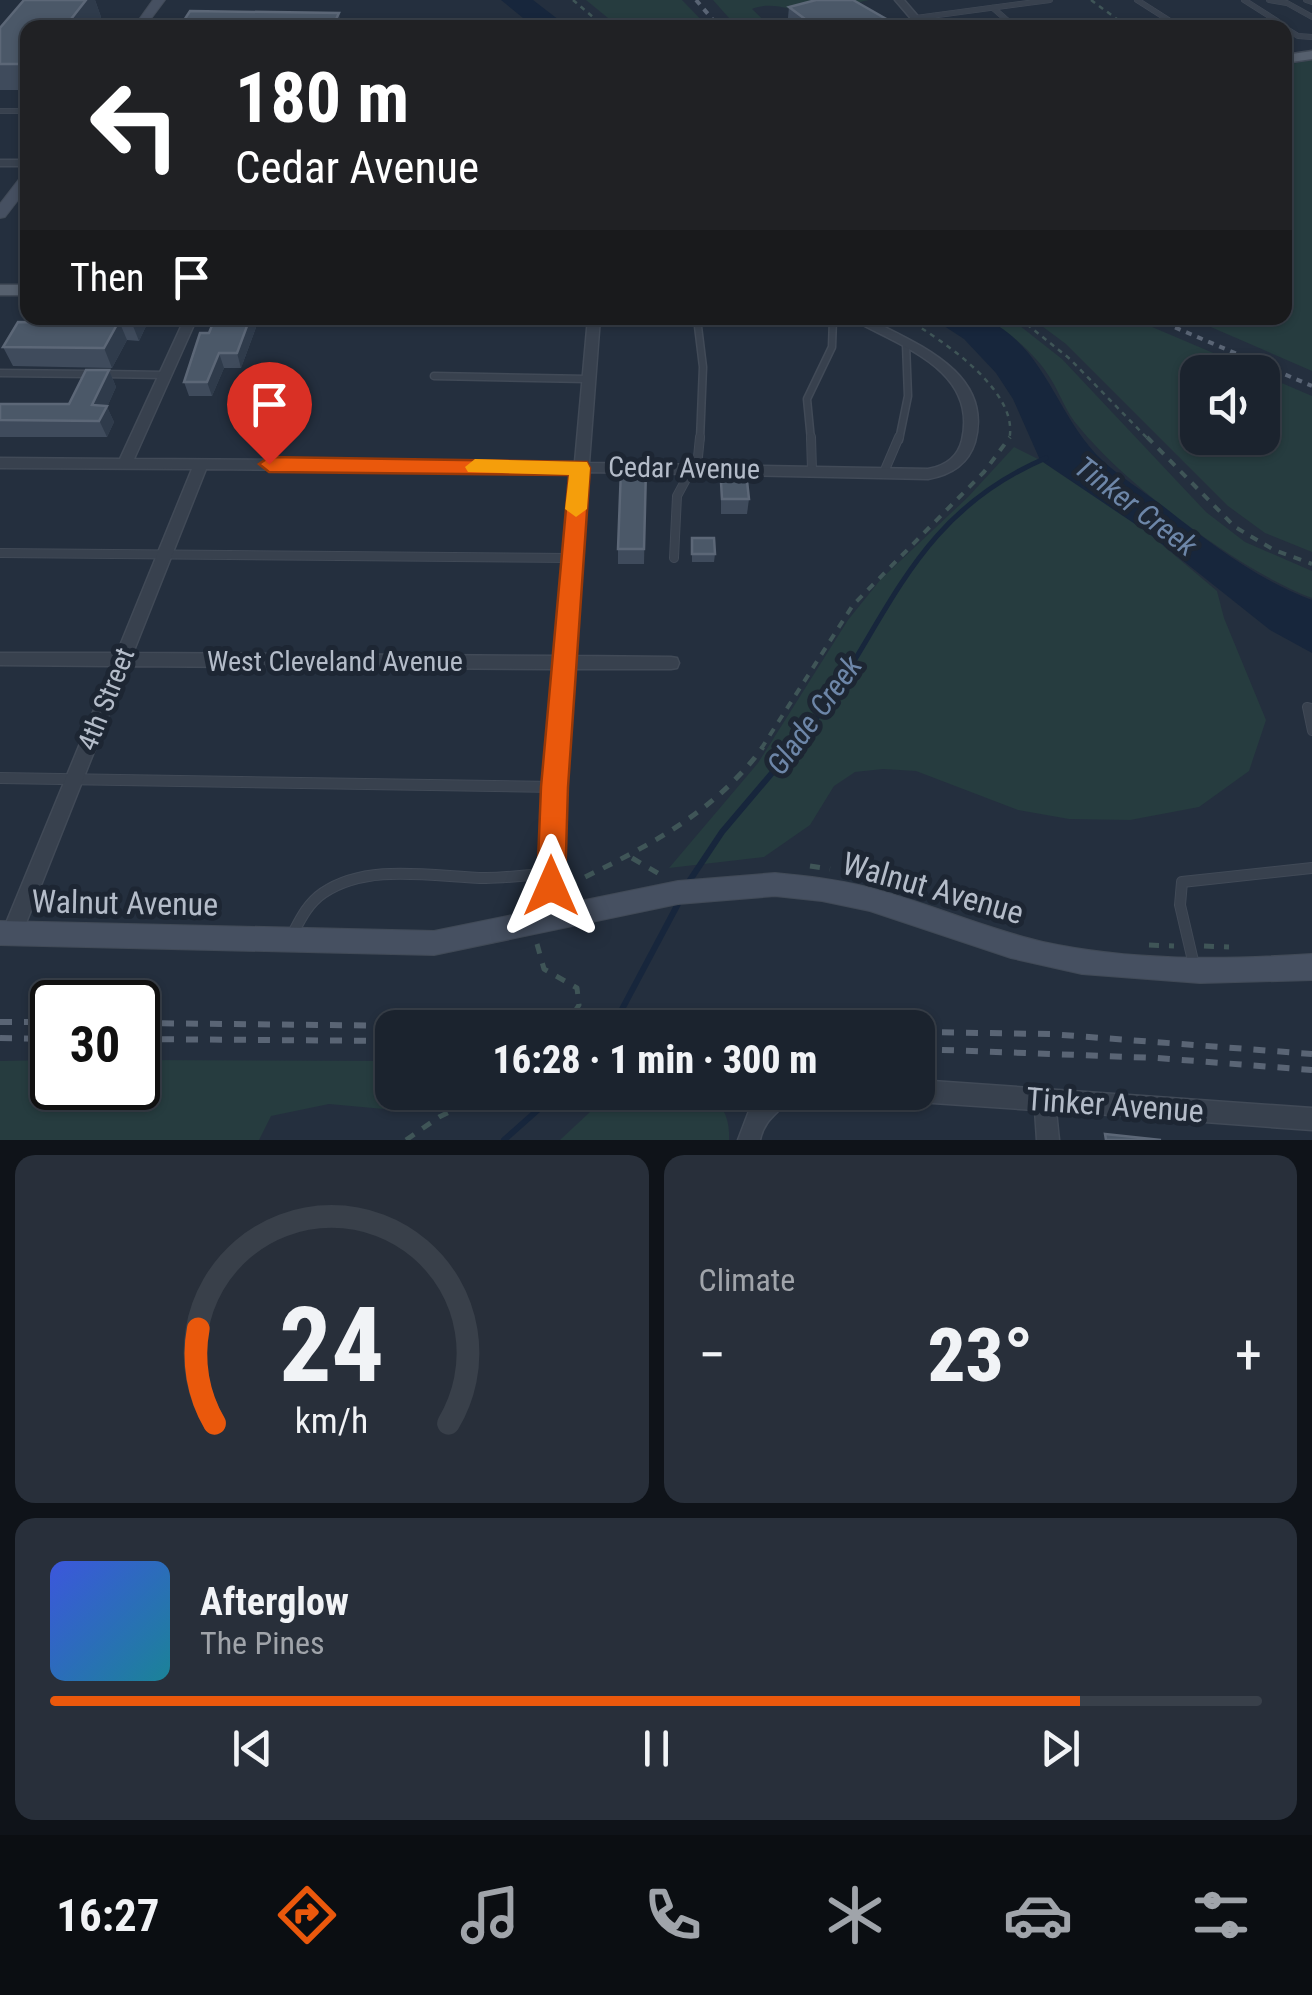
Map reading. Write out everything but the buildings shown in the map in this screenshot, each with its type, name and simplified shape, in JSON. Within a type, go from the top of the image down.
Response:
[{"type":"street","points":[[899,0],[916,18]]},
{"type":"street","points":[[0,214],[20,188]]},
{"type":"street","points":[[125,464],[188,325]]},
{"type":"street","points":[[557,916],[549,873],[554,787],[593,325]]},
{"type":"street","points":[[872,325],[906,344]]},
{"type":"street","name":"Cedar Avenue","points":[[0,463],[947,470],[968,444],[972,408],[957,378],[906,344]]},
{"type":"street","name":"4th Street","points":[[6,933],[73,781],[201,464]]},
{"type":"street","name":"West Cleveland Avenue","points":[[0,658],[671,664]]},
{"type":"street","name":"Walnut Avenue","points":[[6,933],[434,942],[496,934],[557,916],[660,898],[772,885],[822,889],[876,901],[1014,947],[1084,962],[1303,970]]},
{"type":"street","name":"Tinker Avenue","points":[[935,1091],[1312,1119]]},
{"type":"street","points":[[1045,1100],[1048,1140]]},
{"type":"street","points":[[749,1140],[755,1119],[764,1110]]},
{"type":"lane","points":[[972,0],[982,9]]},
{"type":"lane","points":[[916,18],[1050,0]]},
{"type":"lane","points":[[1138,0],[1168,20]]},
{"type":"lane","points":[[1244,0],[1276,20]]},
{"type":"lane","points":[[1267,0],[1278,8],[1287,3]]},
{"type":"lane","points":[[1267,0],[1287,3],[1312,17]]},
{"type":"lane","points":[[993,8],[1007,20]]},
{"type":"lane","points":[[674,558],[677,496],[698,457],[703,367],[698,325]]},
{"type":"lane","points":[[812,470],[815,453],[807,395],[836,340],[833,325]]},
{"type":"lane","points":[[884,472],[904,422],[908,400],[903,354],[906,344]]},
{"type":"lane","points":[[0,373],[164,375]]},
{"type":"lane","points":[[434,376],[587,379]]},
{"type":"lane","points":[[0,553],[571,558]]},
{"type":"lane","points":[[1312,708],[1307,707],[1312,731]]},
{"type":"lane","points":[[0,778],[554,787]]},
{"type":"lane","points":[[1194,968],[1180,905],[1182,882],[1312,868]]},
{"type":"lane","points":[[290,939],[304,909],[318,895],[349,882],[406,872],[486,878],[549,873]]},
{"type":"path","points":[[573,0],[597,20]]},
{"type":"path","points":[[1091,0],[1118,20]]},
{"type":"path","points":[[580,880],[632,858],[687,824],[754,761],[843,618],[877,576],[986,472],[1011,437],[1012,421],[994,391],[948,345],[916,325]]},
{"type":"path","points":[[1029,325],[1070,358],[1224,518],[1252,539],[1312,564]]},
{"type":"path","points":[[632,858],[650,872],[674,874]]},
{"type":"path","points":[[537,945],[544,969],[576,988],[579,1005],[576,1010]]},
{"type":"path","points":[[1131,945],[1167,946]]},
{"type":"path","points":[[406,1140],[454,1110]]},
{"type":"green space","points":[[586,0],[682,0],[701,20],[610,20]]},
{"type":"green space","points":[[713,0],[869,0],[814,11],[760,7],[752,9],[764,20],[731,20]]},
{"type":"green space","points":[[1312,60],[1312,371],[1206,325],[1292,325],[1292,64]]},
{"type":"green space","points":[[996,325],[1019,325],[1062,359],[1206,512],[1245,542],[1312,571],[1312,598],[1219,548],[1126,475],[1075,422],[1039,362]]},
{"type":"green space","points":[[1040,325],[1147,325],[1218,355],[1180,355],[1180,455],[1280,455],[1280,382],[1312,396],[1312,552],[1265,533],[1228,506],[1066,344]]},
{"type":"green space","points":[[1014,447],[1040,460],[1147,532],[1217,591],[1224,618],[1266,720],[1249,771],[1199,807],[1130,820],[1069,819],[1018,810],[916,771],[855,772],[834,786],[810,825],[764,857],[669,868],[758,763],[848,620],[881,579],[968,497]]},
{"type":"green space","points":[[30,1060],[30,1110],[160,1110],[160,1060],[375,1061],[375,1108],[329,1104],[271,1116],[259,1140],[0,1140],[0,1061]]},
{"type":"green space","points":[[592,1110],[723,1110],[729,1140],[560,1140]]},
{"type":"water","points":[[501,0],[533,0],[559,20],[525,20]]},
{"type":"water","name":"Tinker Creek","points":[[943,325],[995,325],[1005,331],[1037,364],[1073,424],[1109,466],[1234,559],[1312,600],[1312,653],[1270,630],[1147,532],[1040,460],[1013,399],[996,373],[964,339]]},
{"type":"waterway","name":"Glade Creek","points":[[792,749],[824,708],[926,549],[958,515],[997,484],[1046,458]]},
{"type":"waterway","name":"Glade Creek","points":[[688,883],[722,832],[794,747]]},
{"type":"waterway","name":"Glade Creek","points":[[622,1010],[679,902]]},
{"type":"waterway","name":"Glade Creek","points":[[504,1140],[538,1110]]},
{"type":"railway","points":[[696,0],[713,20]]},
{"type":"railway","points":[[1169,325],[1312,386]]},
{"type":"railway","points":[[0,1022],[30,1022]]},
{"type":"railway","points":[[160,1023],[375,1026]]},
{"type":"railway","points":[[935,1032],[1050,1034],[1312,1054]]},
{"type":"railway","points":[[0,1038],[30,1039]]},
{"type":"railway","points":[[160,1039],[375,1041]]},
{"type":"railway","points":[[935,1050],[1157,1058],[1312,1070]]},
{"type":"slow traffic","points":[[475,467],[580,468],[576,509]]},
{"type":"route","points":[[269,464],[580,468],[554,787],[551,886]]}]
